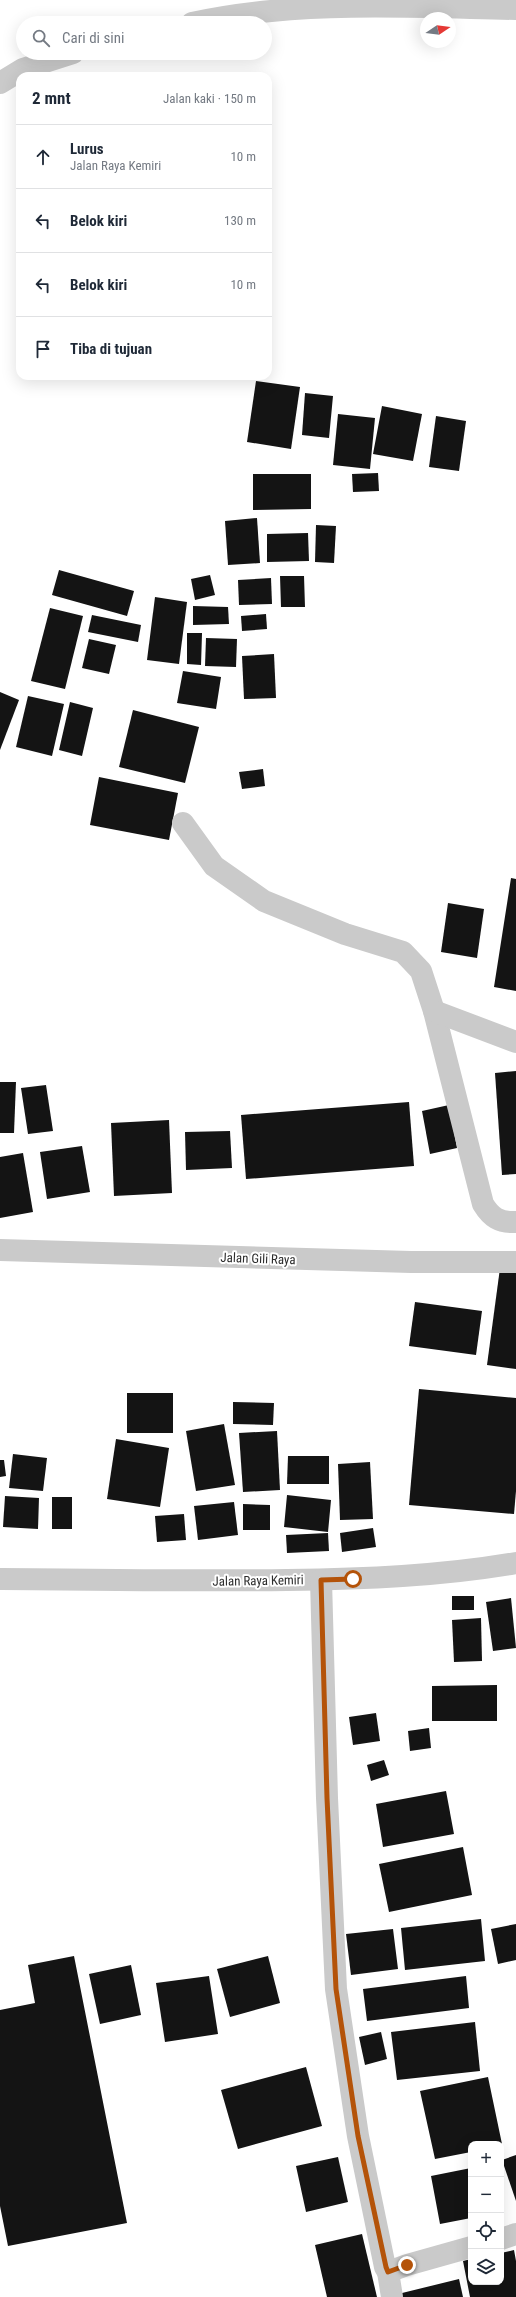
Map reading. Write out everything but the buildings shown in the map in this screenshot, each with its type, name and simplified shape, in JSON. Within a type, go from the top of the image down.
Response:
[{"type":"street","points":[[235,16],[271,10],[331,6],[516,8]]},
{"type":"street","points":[[18,72],[23,69],[51,60]]},
{"type":"street","points":[[0,84],[16,74]]},
{"type":"street","points":[[183,823],[214,866],[240,886],[264,901],[345,934],[403,952],[421,970],[434,1011],[483,1204],[492,1217],[507,1223],[516,1222]]},
{"type":"street","points":[[434,1011],[516,1042]]},
{"type":"street","name":"Jalan Gili Raya","points":[[0,1250],[411,1262],[516,1262]]},
{"type":"street","name":"Jalan Raya Kemiri","points":[[0,1579],[169,1582],[321,1580],[476,1570],[516,1563]]},
{"type":"street","points":[[321,1580],[327,1798],[336,1989],[358,2136],[388,2272],[392,2297]]},
{"type":"street","points":[[504,2238],[516,2234]]},
{"type":"street","points":[[388,2272],[407,2265],[468,2248]]},
{"type":"route","points":[[353,1579],[321,1580],[327,1798],[336,1989],[358,2136],[386,2267],[388,2272],[407,2265]]}]
